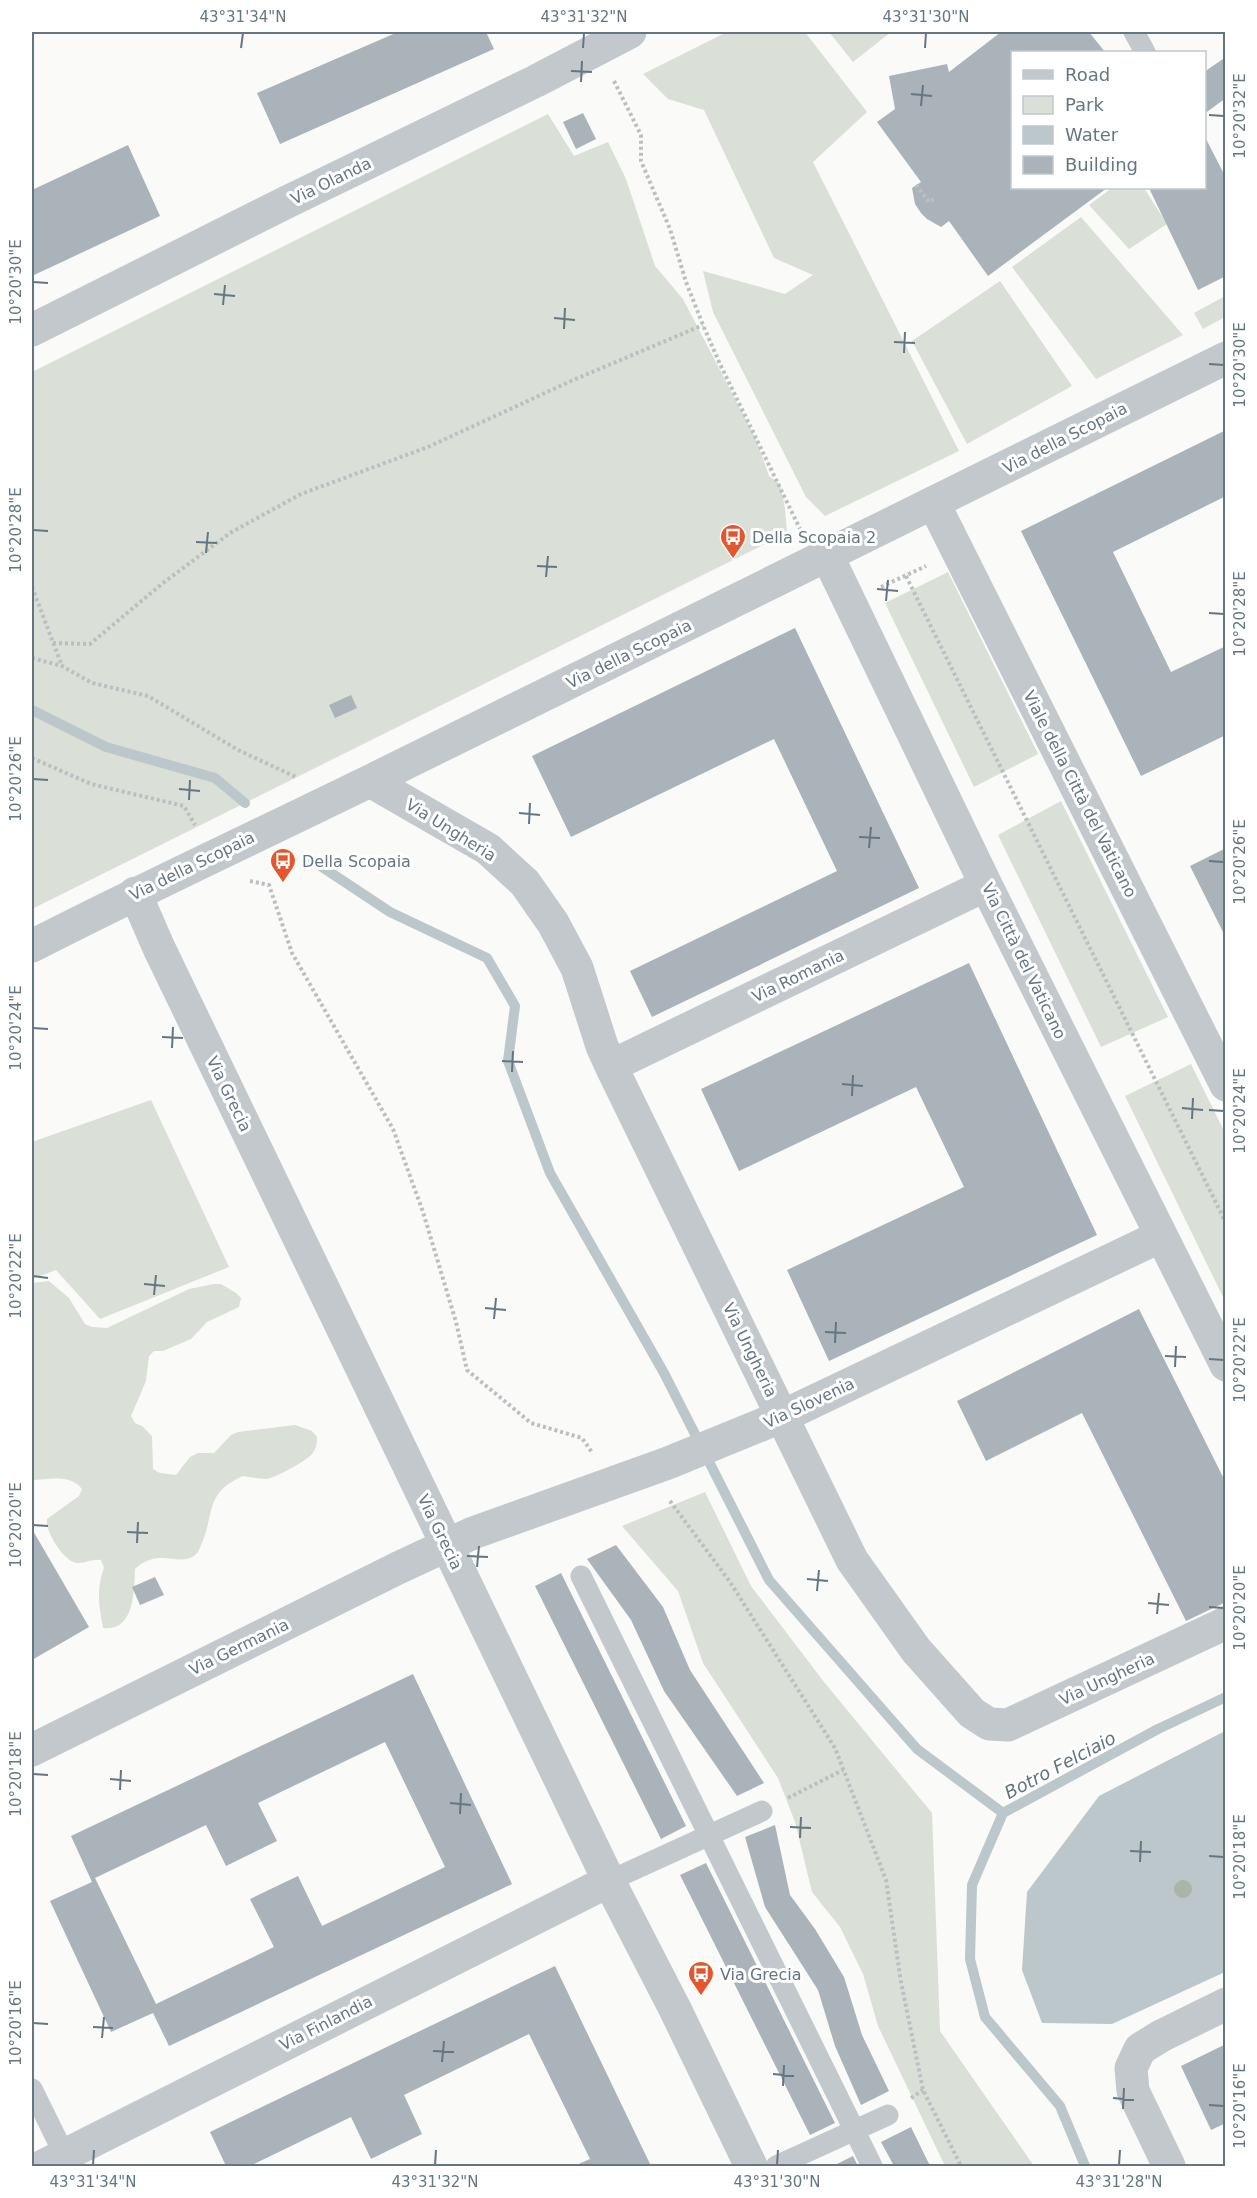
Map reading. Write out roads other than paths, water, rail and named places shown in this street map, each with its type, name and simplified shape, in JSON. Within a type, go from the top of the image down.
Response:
[{"type":"street","name":"Via Olanda","points":[[32,330],[583,46],[630,32]]},
{"type":"street","name":"Via della Scopaia","points":[[32,946],[135,893],[370,781],[1226,358]]},
{"type":"street","name":"Viale della Città del Vaticano","points":[[934,504],[1226,1085]]},
{"type":"street","name":"Via Città del Vaticano","points":[[827,555],[986,885],[1226,1365]]},
{"type":"street","name":"Via Ungheria","points":[[370,781],[488,849],[525,883],[553,923],[577,968],[602,1046],[769,1422],[865,1579],[916,1650],[972,1713],[989,1724],[1008,1725],[1226,1623]]},
{"type":"street","name":"Via Romania","points":[[611,1065],[986,885]]},
{"type":"street","name":"Via Grecia","points":[[135,893],[159,948],[609,1881],[675,2009],[751,2166]]},
{"type":"street","name":"Via Slovenia","points":[[447,1546],[504,1521],[668,1463],[769,1422],[1161,1236]]},
{"type":"street","name":"Via Germania","points":[[32,1750],[447,1546]]},
{"type":"street","name":"Via Finlandia","points":[[59,2163],[609,1881]]},
{"type":"street","points":[[1169,2166],[1134,2091],[1131,2068],[1140,2049],[1226,2004]]},
{"type":"lane","points":[[1134,32],[1144,51]]},
{"type":"lane","points":[[581,1576],[872,2166]]},
{"type":"lane","points":[[609,1881],[710,1837],[762,1811]]},
{"type":"lane","points":[[32,2089],[59,2163]]},
{"type":"lane","points":[[776,2166],[888,2115]]},
{"type":"water","points":[[1225,1731],[1225,1972],[1112,2024],[1042,2023],[1022,1970],[1027,1892],[1099,1796]]},
{"type":"waterway","points":[[32,710],[106,747],[215,778],[245,803]]},
{"type":"waterway","points":[[310,859],[390,912],[487,958],[515,1006],[508,1061],[550,1173],[664,1373],[769,1580],[917,1749],[1003,1813]]},
{"type":"waterway","name":"Botro Felciaio","points":[[1085,2166],[1060,2106],[985,2017],[970,1959],[972,1885],[1003,1813],[1158,1729],[1226,1697]]},
{"type":"place","name":"Della Scopaia 2","points":[[733,560]]},
{"type":"place","name":"Della Scopaia","points":[[283,884]]},
{"type":"place","name":"Via Grecia","points":[[701,1997]]}]
